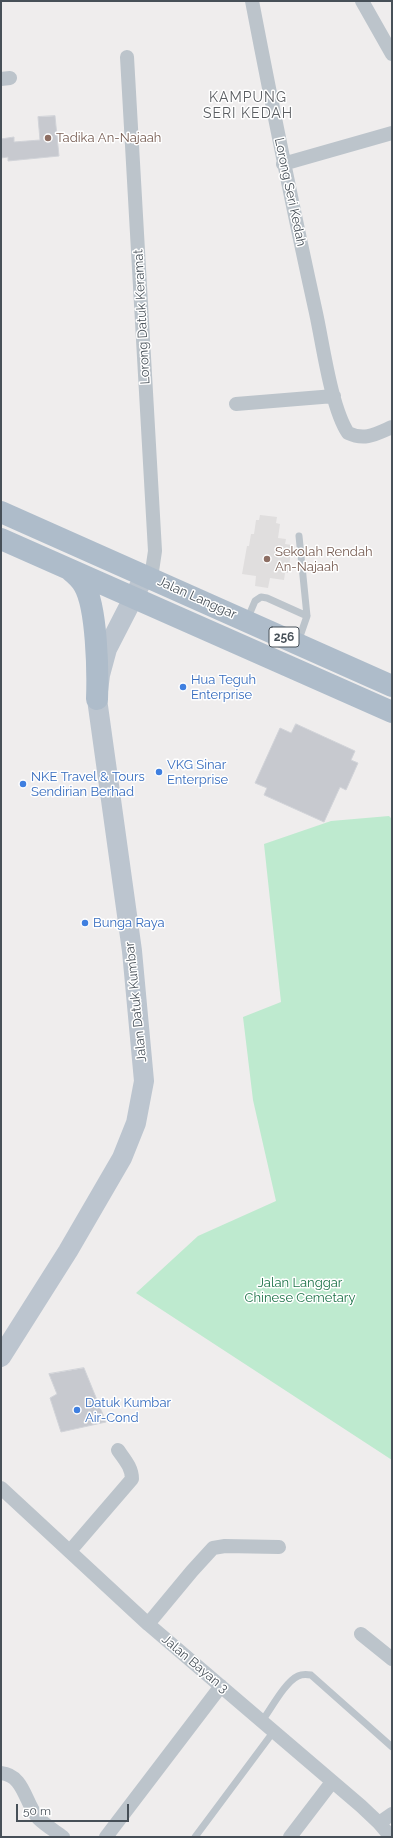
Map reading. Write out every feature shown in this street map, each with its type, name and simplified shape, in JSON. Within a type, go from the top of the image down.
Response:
[{"type":"main road","name":"Jalan Langgar","points":[[1,512],[247,620],[392,686]]},
{"type":"main road","name":"Jalan Langgar","points":[[1,539],[392,712]]},
{"type":"main road","points":[[71,571],[84,583],[91,605],[98,668],[97,699]]},
{"type":"main road","name":"Jalan Datuk Kumbar","points":[[1,1357],[68,1252],[122,1158],[136,1123],[144,1081],[132,951],[97,699],[100,675],[107,649],[133,598],[148,576]]},
{"type":"street","name":"Lorong Seri Kedah","points":[[252,1],[283,164],[334,396],[342,425],[348,433],[364,438],[392,427]]},
{"type":"street","points":[[362,1],[392,54]]},
{"type":"street","name":"Lorong Datuk Keramat","points":[[127,57],[155,551],[148,576]]},
{"type":"street","points":[[283,164],[392,133]]},
{"type":"street","points":[[236,404],[334,396]]},
{"type":"street","points":[[70,1551],[132,1479],[132,1473],[128,1464],[118,1450]]},
{"type":"street","name":"Jalan Bayan 3","points":[[1,1488],[148,1624],[379,1823],[391,1837]]},
{"type":"street","points":[[148,1624],[213,1548],[225,1546],[279,1547]]},
{"type":"street","points":[[361,1634],[392,1659]]},
{"type":"street","points":[[106,1837],[221,1686]]},
{"type":"street","points":[[1,1773],[8,1774],[17,1781],[38,1817],[63,1837]]},
{"type":"street","points":[[290,1837],[332,1782]]},
{"type":"street","points":[[379,1823],[392,1814]]},
{"type":"lane","points":[[298,643],[307,616],[300,536]]},
{"type":"lane","points":[[247,620],[255,601],[261,597],[267,598],[307,616]]},
{"type":"lane","points":[[262,1721],[288,1684],[296,1676],[305,1674],[311,1675],[392,1747]]},
{"type":"lane","points":[[195,1837],[274,1731]]},
{"type":"shaded area","name":"Sekolah Rendah An-Najaah","points":[[260,515],[277,517],[276,523],[280,524],[278,538],[286,539],[285,544],[292,545],[288,573],[285,573],[284,580],[270,578],[268,588],[255,586],[256,576],[242,574],[247,546],[249,546],[251,534],[254,534],[256,520],[259,520]]},
{"type":"green space","name":"Jalan Langgar Chinese Cemetary","points":[[389,816],[392,819],[392,1460],[136,1293],[198,1236],[276,1201],[253,1100],[243,1017],[281,1002],[264,844],[331,821]]},
{"type":"building","name":"Tadika An-Najaah","points":[[55,116],[59,156],[8,161],[8,157],[1,158],[1,139],[14,137],[14,142],[40,140],[38,117]]},
{"type":"building","points":[[296,724],[355,751],[351,760],[358,763],[346,790],[340,787],[324,822],[264,795],[267,788],[255,783],[280,728],[291,733]]},
{"type":"building","name":"Datuk Kumbar Air-Cond","points":[[84,1368],[106,1422],[61,1432],[50,1398],[57,1394],[49,1374]]},
{"type":"place","name":"Tadika An-Najaah","points":[[48,138]]},
{"type":"place","name":"Sekolah Rendah An-Najaah","points":[[267,559]]},
{"type":"place","name":"Hua Teguh Enterprise","points":[[183,687]]},
{"type":"place","name":"VKG Sinar Enterprise","points":[[159,772]]},
{"type":"place","name":"NKE Travel & Tours Sendirian Berhad","points":[[23,784]]},
{"type":"place","name":"Bunga Raya","points":[[85,923]]},
{"type":"place","name":"Datuk Kumbar Air-Cond","points":[[77,1410]]},
{"type":"district","name":"KAMPUNG SERI KEDAH","points":[[248,106]]}]
